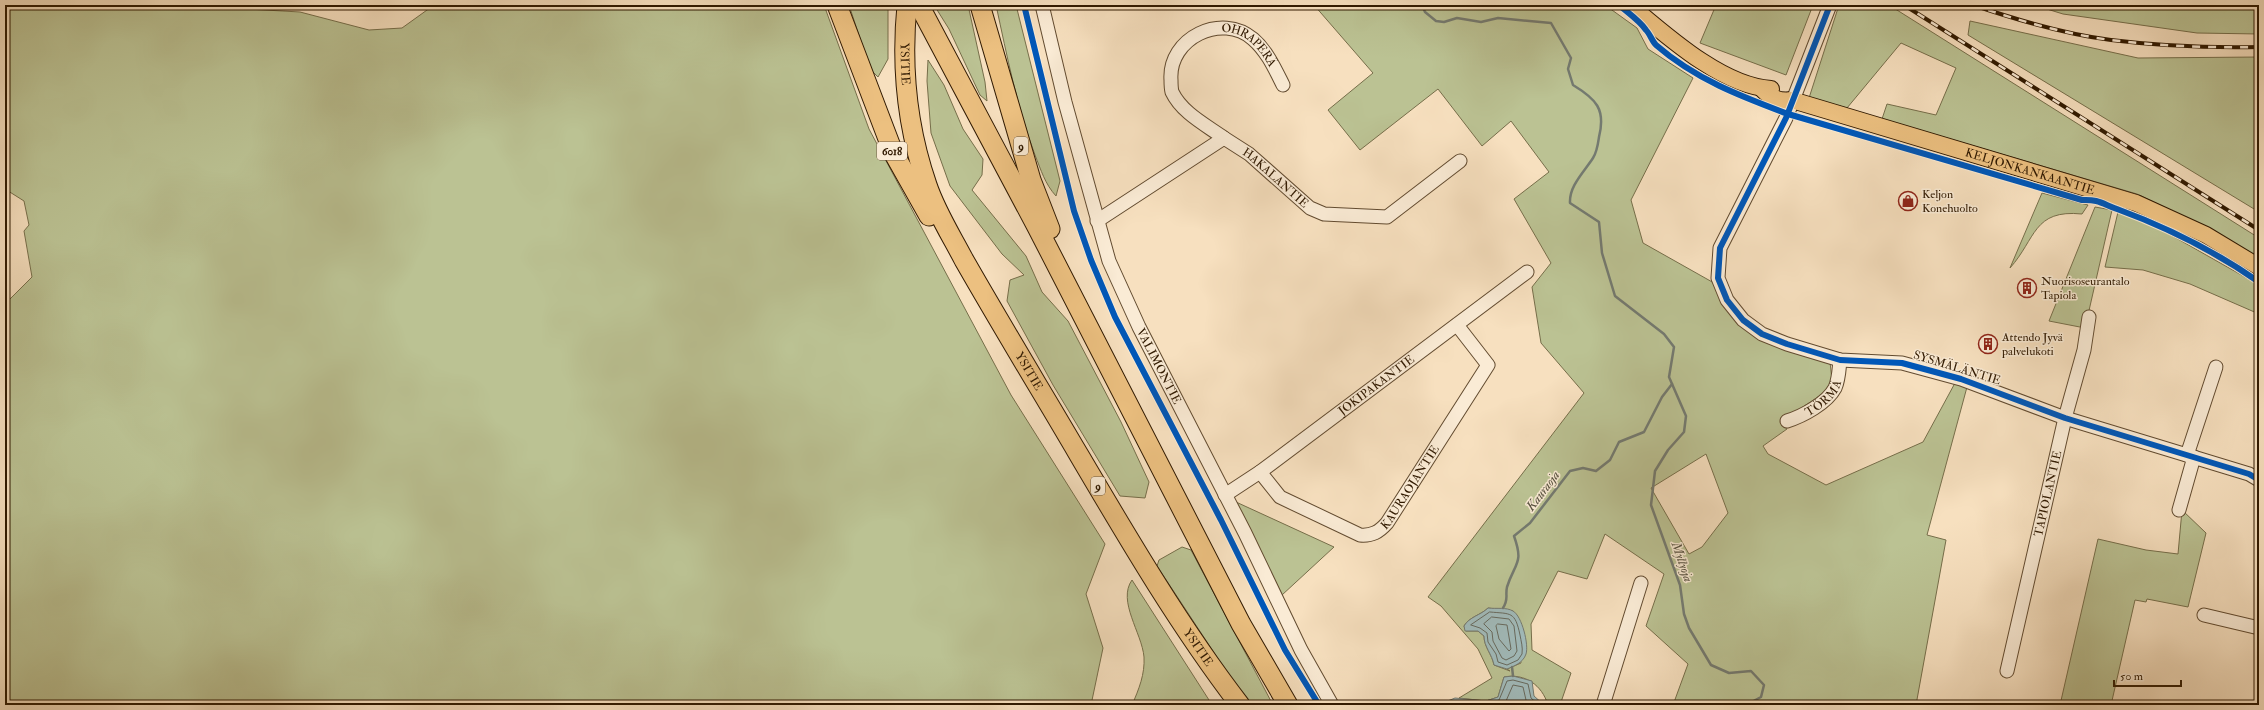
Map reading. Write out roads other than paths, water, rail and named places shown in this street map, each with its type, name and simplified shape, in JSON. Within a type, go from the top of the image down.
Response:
[{"type":"highway","name":"6018","points":[[837,5],[892,152],[952,256],[976,282]]},
{"type":"highway","name":"YSITIE","points":[[907,5],[906,76],[909,112],[920,162],[936,210],[976,282],[1150,572],[1181,622],[1240,705]]},
{"type":"highway","points":[[919,5],[929,21],[1066,286]]},
{"type":"highway","name":"9","points":[[980,5],[1031,180],[1051,232],[1066,286],[1241,624],[1288,705]]},
{"type":"main road","name":"KELJONKANKAANTIE","points":[[1630,5],[1662,33],[1692,55],[1731,77],[1762,89],[1771,88],[1785,94],[1793,100],[2136,203],[2206,235],[2259,267]]},
{"type":"street","name":"VALIMONTIE","points":[[1042,5],[1065,102],[1109,261],[1139,327],[1225,495],[1301,650],[1332,705]]},
{"type":"street","name":"SYSMÄLÄNTIE","points":[[1830,5],[1793,100],[1720,248],[1718,278],[1726,300],[1743,320],[1762,334],[1787,344],[1840,360],[1909,365],[1961,379],[2065,418],[2249,474],[2259,480]]},
{"type":"street","name":"OHRAPERÄ","points":[[1224,138],[1182,107],[1172,90],[1170,71],[1178,51],[1188,40],[1204,30],[1234,28],[1253,38],[1267,54],[1283,85]]},
{"type":"street","points":[[1097,221],[1224,138]]},
{"type":"street","name":"HAKALANTIE","points":[[1224,138],[1249,154],[1310,208],[1324,214],[1387,217],[1460,161]]},
{"type":"street","name":"JOKIPAKANTIE","points":[[1225,495],[1260,472],[1527,272]]},
{"type":"street","name":"TAPIOLANTIE","points":[[2008,671],[2065,418],[2084,350],[2090,317]]},
{"type":"street","name":"KAURAOJANTIE","points":[[1260,472],[1280,498],[1360,535],[1370,536],[1380,531],[1387,523],[1488,365],[1457,324]]},
{"type":"street","name":"TÖRMÄ","points":[[1787,421],[1798,417],[1826,398],[1835,388],[1840,360]]},
{"type":"street","points":[[2180,510],[2191,456],[2216,367]]},
{"type":"street","points":[[1603,705],[1641,583]]},
{"type":"street","points":[[2204,615],[2259,628]]},
{"type":"water","points":[[1488,608],[1513,611],[1522,624],[1527,650],[1525,657],[1521,662],[1507,669],[1494,665],[1492,657],[1485,644],[1484,636],[1478,631],[1465,631],[1464,626],[1466,623]]},
{"type":"water","points":[[1513,676],[1532,681],[1534,696],[1544,705],[1438,705],[1455,698],[1486,701],[1498,697],[1504,677]]},
{"type":"waterway","name":"Myllyoja","points":[[1422,5],[1425,12],[1436,21],[1444,22],[1457,18],[1481,22],[1498,18],[1551,23],[1571,58],[1568,69],[1573,85],[1588,95],[1593,100],[1600,112],[1601,127],[1596,151],[1593,158],[1574,185],[1570,197],[1570,203],[1599,222],[1602,253],[1615,296],[1664,334],[1674,347],[1669,377],[1686,416],[1684,432],[1668,450],[1655,471],[1651,505],[1680,585],[1684,614],[1689,628],[1711,665],[1729,673],[1751,671],[1764,685],[1761,697],[1746,705]]},
{"type":"waterway","name":"Kauraoja","points":[[1503,608],[1506,600],[1506,590],[1518,558],[1517,545],[1514,536],[1530,523],[1570,471],[1583,468],[1596,471],[1610,460],[1619,442],[1644,432],[1662,397],[1672,384]]},
{"type":"waterway","name":"Kauraoja","points":[[1512,667],[1513,676]]},
{"type":"railway","points":[[1904,5],[2259,230]]},
{"type":"railway","points":[[1973,5],[2041,26],[2111,40],[2185,46],[2259,47]]},
{"type":"place","name":"Keljon Konehuolto","points":[[1908,201]]},
{"type":"place","name":"Nuorisoseurantalo Tapiola","points":[[2027,288]]},
{"type":"place","name":"Attendo Jyvä palvelukoti","points":[[1988,344]]}]
